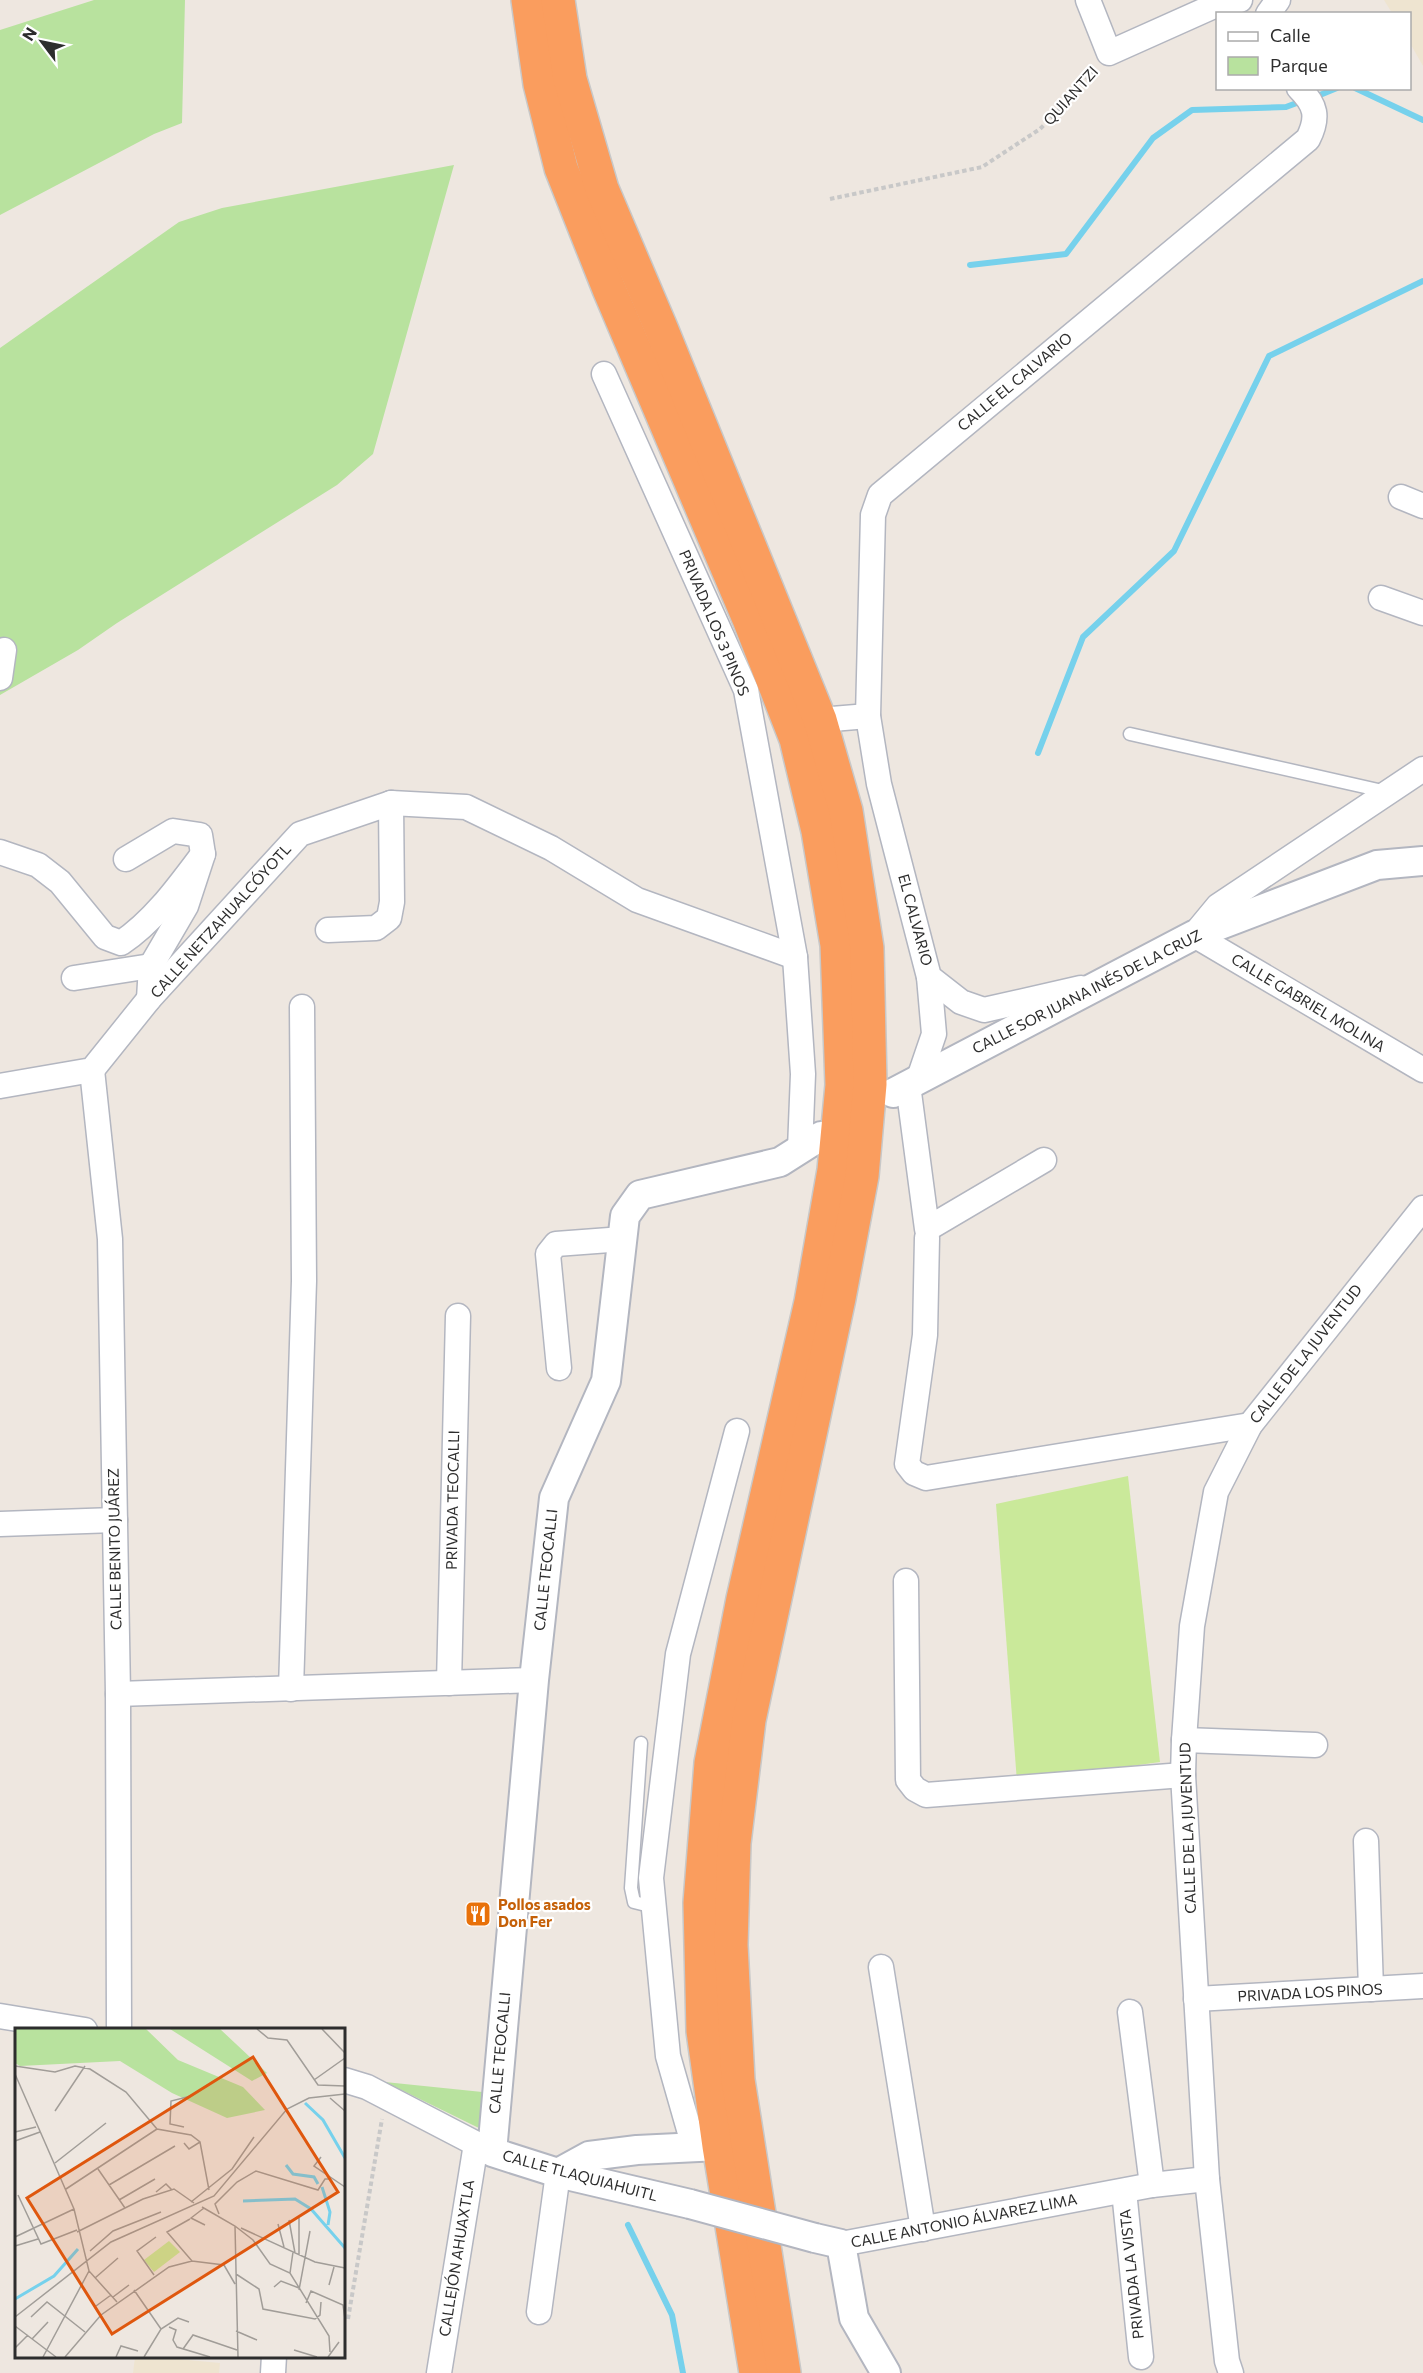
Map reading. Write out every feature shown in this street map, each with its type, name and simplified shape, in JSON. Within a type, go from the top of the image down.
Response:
[{"type":"highway","points":[[528,0],[540,84],[561,168],[609,289],[750,619],[796,739],[818,831],[837,945],[842,1085],[834,1170],[812,1302],[743,1599],[711,1763],[700,1903],[706,2146],[756,2373]]},
{"type":"highway","points":[[558,0],[570,78],[602,189],[666,339],[820,720],[846,811],[867,948],[870,1084],[862,1176],[839,1298],[749,1720],[734,1843],[731,1945],[738,2080],[784,2373]]},
{"type":"street","points":[[1088,0],[1109,52]]},
{"type":"street","name":"QUIANTZI","points":[[1109,52],[1214,6],[1240,0]]},
{"type":"street","name":"CALLE EL CALVARIO","points":[[868,716],[873,515],[880,495],[1308,139],[1316,124],[1312,101],[1301,90]]},
{"type":"street","name":"PRIVADA LOS 3 PINOS","points":[[604,374],[746,690],[795,957],[803,1074],[811,1142]]},
{"type":"street","points":[[1381,598],[1423,613]]},
{"type":"street","points":[[0,678],[4,650]]},
{"type":"street","points":[[820,720],[868,716]]},
{"type":"street","name":"EL CALVARIO","points":[[868,716],[879,784],[929,977],[961,1002],[984,1010],[1104,983]]},
{"type":"street","points":[[1194,935],[1218,906],[1423,769]]},
{"type":"street","points":[[328,930],[376,928],[389,918],[392,902],[390,803]]},
{"type":"street","name":"CALLE NETZAHUALCÓYOTL","points":[[92,1070],[149,999],[300,834],[390,803],[466,807],[551,848],[637,900],[795,957]]},
{"type":"street","points":[[126,859],[173,831],[200,835],[203,854],[186,906],[151,966],[149,999]]},
{"type":"street","points":[[0,852],[38,865],[60,882],[105,938],[121,943],[136,933],[178,887],[203,854]]},
{"type":"street","name":"CALLE SOR JUANA INÉS DE LA CRUZ","points":[[907,1085],[1194,935],[1377,865],[1423,861]]},
{"type":"street","name":"CALLE GABRIEL MOLINA","points":[[1194,935],[1423,1070]]},
{"type":"street","points":[[74,978],[151,966]]},
{"type":"street","points":[[929,977],[934,1034],[907,1085],[927,1229],[1044,1160]]},
{"type":"street","points":[[291,1689],[304,1281],[302,1008]]},
{"type":"street","points":[[0,1086],[92,1070]]},
{"type":"street","name":"CALLE BENITO JUÁREZ","points":[[92,1070],[110,1239],[118,1695],[119,2028]]},
{"type":"street","name":"CALLE TEOCALLI","points":[[484,2148],[554,1498],[606,1381],[625,1216],[640,1195],[780,1162],[811,1142]]},
{"type":"street","name":"CALLE DE LA JUVENTUD","points":[[1231,2373],[1227,2361],[1207,2179],[1183,1775],[1192,1626],[1216,1492],[1250,1425],[1423,1208]]},
{"type":"street","points":[[927,1238],[925,1335],[907,1464],[914,1473],[926,1478],[1250,1425]]},
{"type":"street","points":[[560,1368],[548,1254],[556,1244],[623,1239]]},
{"type":"street","name":"PRIVADA TEOCALLI","points":[[449,1683],[458,1316]]},
{"type":"street","points":[[539,2312],[558,2173],[589,2156],[706,2146],[668,2056],[651,1878],[678,1654],[737,1431]]},
{"type":"street","points":[[0,1524],[115,1520]]},
{"type":"street","points":[[906,1581],[908,1780],[915,1789],[926,1795],[1183,1775]]},
{"type":"street","points":[[118,1695],[534,1680]]},
{"type":"street","points":[[1184,1740],[1315,1744]]},
{"type":"street","points":[[1366,1841],[1371,1989]]},
{"type":"street","points":[[881,1967],[923,2229]]},
{"type":"street","name":"PRIVADA LOS PINOS","points":[[1197,1999],[1423,1986]]},
{"type":"street","points":[[1130,2012],[1152,2185]]},
{"type":"street","points":[[0,2016],[73,2028]]},
{"type":"street","name":"CALLE TLAQUIAHUITL","points":[[345,2080],[386,2096],[484,2148],[558,2173],[690,2204]]},
{"type":"street","name":"CALLEJÓN AHUAXTLA","points":[[438,2373],[484,2148]]},
{"type":"street","name":"CALLE ANTONIO ÁLVAREZ LIMA","points":[[690,2204],[828,2241],[923,2229],[1152,2185],[1207,2179]]},
{"type":"street","name":"PRIVADA LA VISTA","points":[[1124,2191],[1141,2357]]},
{"type":"street","points":[[828,2241],[854,2318],[885,2373]]},
{"type":"street","points":[[273,2373],[274,2358]]},
{"type":"lane","points":[[1130,734],[1388,793]]},
{"type":"lane","points":[[641,1743],[631,1888],[634,1902],[654,1907]]},
{"type":"path","name":"QUIANTZI","points":[[830,199],[982,166],[1040,129],[1079,89],[1109,52]]},
{"type":"path","points":[[348,2319],[386,2096]]},
{"type":"shaded area","points":[[1384,0],[1423,0],[1423,66],[1411,45],[1411,12],[1391,12]]},
{"type":"shaded area","points":[[135,2358],[167,2358],[220,2363],[219,2373],[133,2373]]},
{"type":"green space","points":[[94,0],[185,0],[182,123],[154,134],[0,215],[0,30]]},
{"type":"green space","points":[[454,165],[373,454],[337,485],[117,623],[78,650],[0,695],[0,348],[179,222],[222,208]]},
{"type":"green space","points":[[1128,1476],[1160,1762],[1017,1782],[996,1504]]},
{"type":"green space","points":[[385,2082],[492,2093],[485,2131]]},
{"type":"waterway","points":[[1315,97],[1332,90]]},
{"type":"waterway","points":[[1359,90],[1423,120]]},
{"type":"waterway","points":[[970,265],[1066,254],[1153,138],[1192,110],[1286,107],[1302,101]]},
{"type":"waterway","points":[[1038,753],[1083,637],[1174,551],[1269,356],[1423,281]]},
{"type":"waterway","points":[[628,2225],[672,2315],[683,2373]]},
{"type":"place","name":"Pollos asados Don Fer","points":[[478,1914]]}]
